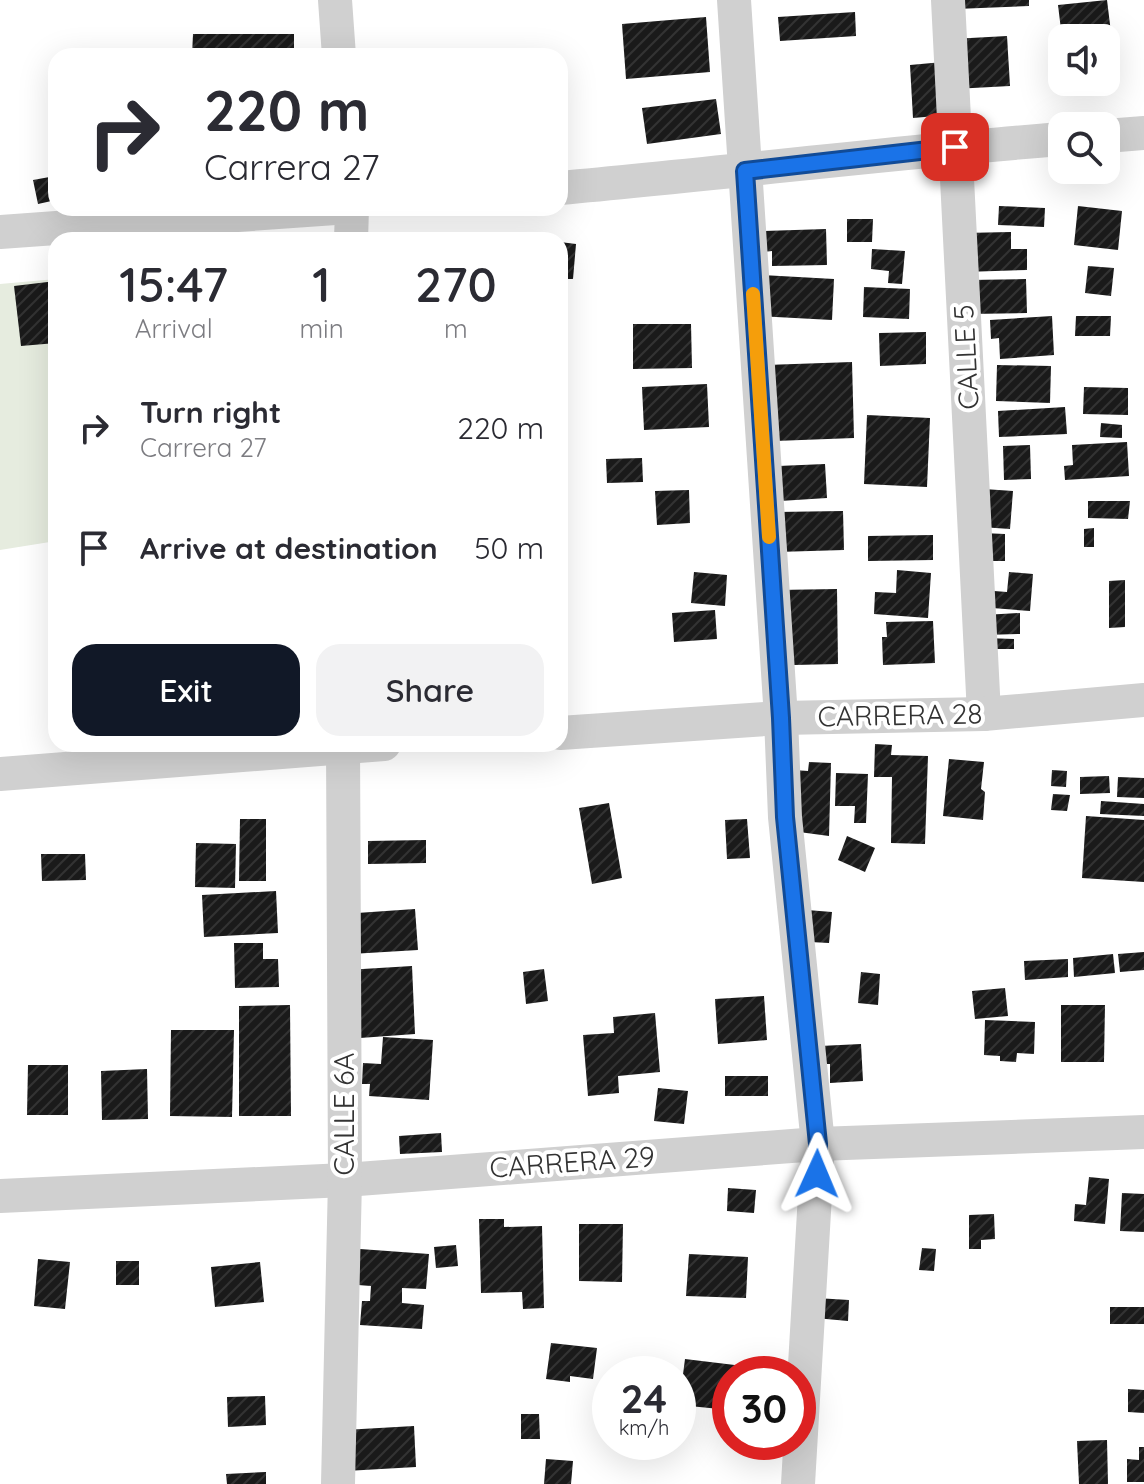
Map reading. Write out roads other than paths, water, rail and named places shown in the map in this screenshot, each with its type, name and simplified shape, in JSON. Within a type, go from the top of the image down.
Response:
[{"type":"street","points":[[335,0],[338,48]]},
{"type":"street","points":[[734,0],[785,817],[818,1144],[798,1484]]},
{"type":"street","name":"CALLE 5","points":[[948,0],[984,714]]},
{"type":"street","points":[[1120,135],[1144,133]]},
{"type":"street","points":[[568,187],[1048,140]]},
{"type":"street","points":[[0,232],[223,216]]},
{"type":"street","name":"CARRERA 28","points":[[568,732],[781,718],[984,714],[1144,700]]},
{"type":"street","points":[[0,774],[259,752]]},
{"type":"street","name":"CALLE 6A","points":[[338,1484],[345,1180],[342,752]]},
{"type":"street","name":"CARRERA 29","points":[[0,1196],[345,1180],[818,1144],[1144,1132]]}]
